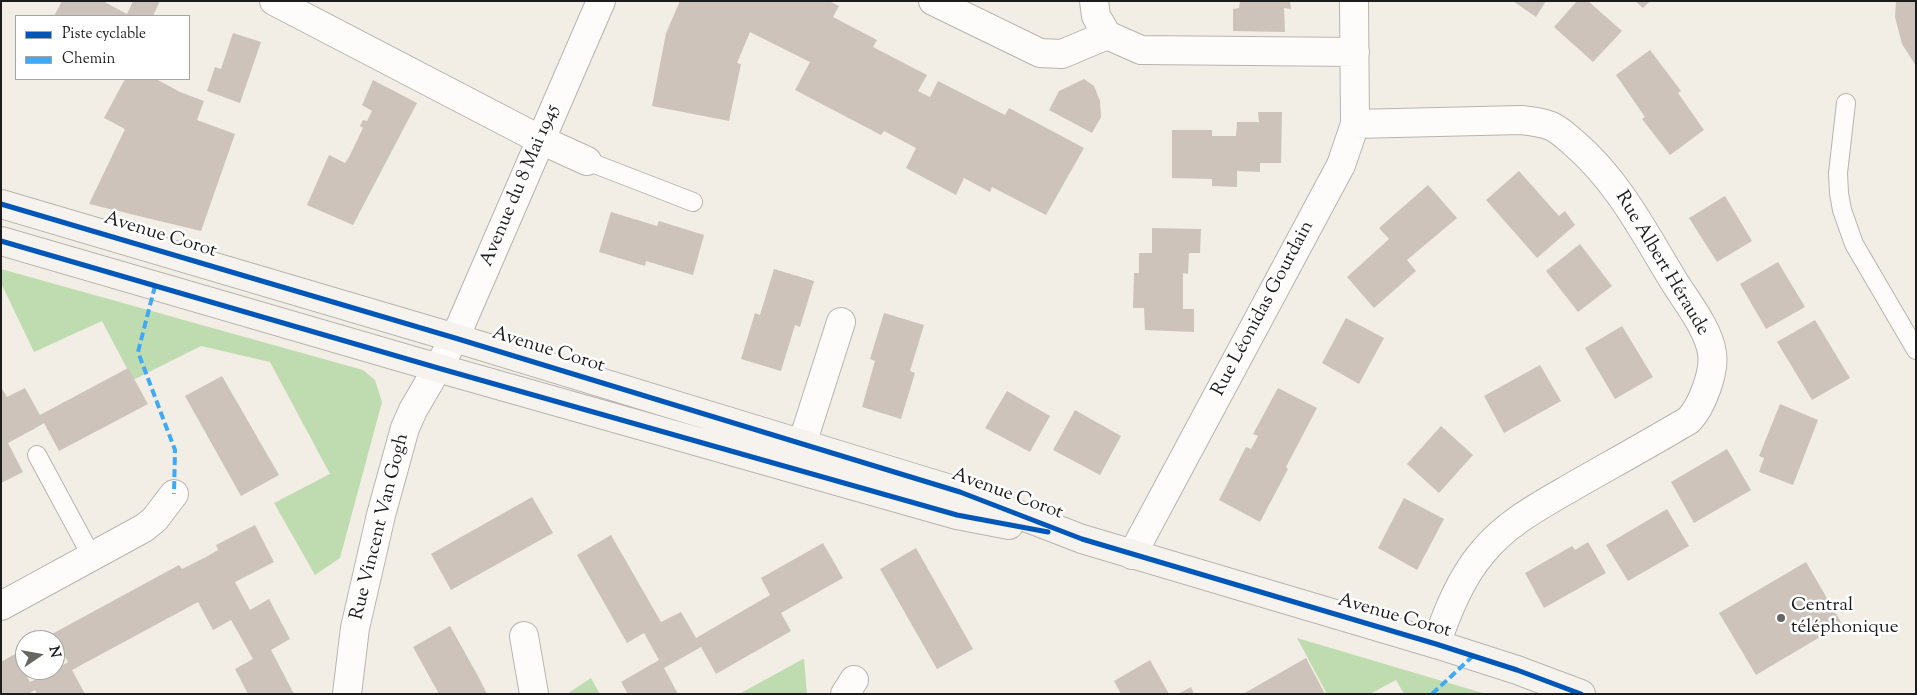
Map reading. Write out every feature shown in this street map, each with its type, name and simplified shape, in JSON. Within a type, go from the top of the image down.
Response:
[{"type":"street","points":[[274,1],[541,140],[587,161]]},
{"type":"street","name":"Avenue du 8 Mai 1945","points":[[438,368],[455,338],[601,1]]},
{"type":"street","points":[[933,1],[1040,53],[1062,54],[1107,35]]},
{"type":"street","points":[[1094,1],[1096,16],[1107,35],[1141,50],[1355,52]]},
{"type":"street","name":"Rue Léonidas Gourdain","points":[[1132,555],[1341,165],[1355,124],[1354,1]]},
{"type":"street","name":"Rue Albert Héraude","points":[[1355,124],[1521,120],[1538,122],[1552,127],[1592,158],[1628,205],[1703,330],[1712,354],[1703,400],[1689,420],[1533,509],[1496,538],[1481,553],[1458,589],[1436,644]]},
{"type":"street","name":"Avenue Corot","points":[[1,204],[455,338],[960,492],[1082,539],[1436,644],[1581,694]]},
{"type":"street","name":"Avenue Corot","points":[[1,241],[438,368],[957,515],[1082,539]]},
{"type":"street","points":[[802,444],[840,322]]},
{"type":"street","name":"Rue Vincent Van Gogh","points":[[347,694],[355,628],[402,438],[413,410],[438,368]]},
{"type":"street","points":[[1,606],[144,528],[155,519],[174,494]]},
{"type":"street","points":[[524,636],[534,694]]},
{"type":"lane","points":[[1846,103],[1838,172],[1838,193],[1844,218],[1854,244],[1916,350]]},
{"type":"lane","points":[[587,161],[693,202]]},
{"type":"lane","points":[[37,455],[92,557]]},
{"type":"green space","points":[[1,269],[363,370],[375,380],[382,402],[340,558],[315,575],[274,503],[330,474],[270,362],[201,346],[133,380],[102,321],[34,352],[1,283]]},
{"type":"green space","points":[[1297,638],[1486,694],[1404,694],[1396,680],[1370,694],[1327,694]]},
{"type":"green space","points":[[803,659],[807,694],[739,694]]},
{"type":"green space","points":[[591,678],[600,694],[567,694]]},
{"type":"building","points":[[62,1],[103,1],[127,14],[133,1],[160,1],[153,15],[55,15]]},
{"type":"building","points":[[680,1],[829,1],[839,6],[833,17],[877,40],[873,47],[927,75],[918,91],[930,97],[938,81],[1005,115],[1009,108],[1084,148],[1046,215],[992,187],[990,192],[964,178],[956,195],[906,168],[916,148],[884,131],[881,135],[795,90],[810,62],[750,32],[737,63],[741,64],[729,121],[652,106],[666,33]]},
{"type":"building","points":[[1240,1],[1290,1],[1291,9],[1284,8],[1285,32],[1233,31],[1233,9],[1239,8]]},
{"type":"building","points":[[1513,1],[1546,1],[1536,17]]},
{"type":"building","points":[[1577,1],[1588,1],[1622,31],[1593,62],[1554,27]]},
{"type":"building","points":[[1635,1],[1650,1],[1643,8]]},
{"type":"building","points":[[1896,1],[1916,1],[1916,66],[1902,44],[1895,17]]},
{"type":"building","points":[[233,33],[261,42],[240,103],[207,91],[215,67],[221,69]]},
{"type":"building","points":[[1650,50],[1681,91],[1678,93],[1704,130],[1670,155],[1642,119],[1645,117],[1616,75]]},
{"type":"building","points":[[1084,79],[1094,86],[1100,101],[1101,117],[1092,133],[1049,110],[1059,91]]},
{"type":"building","points":[[124,80],[158,80],[180,92],[204,101],[197,120],[235,134],[201,231],[89,204],[125,129],[104,118]]},
{"type":"building","points":[[373,80],[417,103],[353,225],[307,205],[329,155],[345,163],[349,157],[363,128],[360,126],[363,120],[367,121],[372,111],[362,105]]},
{"type":"building","points":[[1258,112],[1282,112],[1281,163],[1260,163],[1260,172],[1237,171],[1237,187],[1212,186],[1212,179],[1172,178],[1172,130],[1212,130],[1212,136],[1236,136],[1237,122],[1259,122]]},
{"type":"building","points":[[1519,171],[1559,216],[1565,211],[1575,225],[1537,258],[1486,200]]},
{"type":"building","points":[[1428,185],[1457,218],[1407,260],[1416,271],[1374,308],[1347,277],[1389,239],[1379,228]]},
{"type":"building","points":[[1725,196],[1752,241],[1717,262],[1689,218]]},
{"type":"building","points":[[611,212],[657,226],[659,221],[704,235],[693,275],[646,261],[645,266],[599,252]]},
{"type":"building","points":[[1152,228],[1201,229],[1200,253],[1189,253],[1188,274],[1183,273],[1183,309],[1194,309],[1194,332],[1145,330],[1144,308],[1133,308],[1134,273],[1139,273],[1139,253],[1152,253]]},
{"type":"building","points":[[1580,244],[1612,286],[1578,312],[1546,271]]},
{"type":"building","points":[[1778,262],[1805,307],[1766,329],[1740,284]]},
{"type":"building","points":[[774,269],[814,281],[800,327],[795,325],[781,371],[741,359],[755,313],[760,315]]},
{"type":"building","points":[[884,313],[924,325],[910,371],[915,373],[901,419],[862,407],[875,361],[870,359]]},
{"type":"building","points":[[1346,318],[1384,338],[1359,384],[1322,363]]},
{"type":"building","points":[[1815,320],[1850,378],[1812,400],[1777,342]]},
{"type":"building","points":[[1622,326],[1653,377],[1615,399],[1585,348]]},
{"type":"building","points":[[1540,365],[1561,401],[1504,433],[1484,396]]},
{"type":"building","points":[[128,368],[148,404],[59,451],[44,423],[8,443],[23,472],[1,483],[1,387],[7,397],[25,388],[40,415]]},
{"type":"building","points":[[222,376],[279,475],[241,496],[185,396]]},
{"type":"building","points":[[1278,388],[1317,408],[1260,522],[1219,500],[1246,447],[1251,449],[1258,436],[1253,434]]},
{"type":"building","points":[[1007,391],[1050,416],[1030,452],[985,428]]},
{"type":"building","points":[[1780,404],[1818,420],[1793,485],[1759,472],[1764,458],[1759,456]]},
{"type":"building","points":[[1075,410],[1121,436],[1100,475],[1053,450]]},
{"type":"building","points":[[1441,426],[1473,455],[1439,493],[1407,464]]},
{"type":"building","points":[[1727,449],[1751,490],[1694,523],[1671,482]]},
{"type":"building","points":[[532,497],[553,533],[451,590],[431,554]]},
{"type":"building","points":[[1404,498],[1444,519],[1417,570],[1378,548]]},
{"type":"building","points":[[1667,509],[1689,546],[1628,581],[1606,545]]},
{"type":"building","points":[[255,525],[274,562],[235,582],[250,610],[269,599],[290,639],[271,650],[294,694],[248,694],[235,669],[253,659],[231,620],[213,630],[198,602],[72,670],[85,694],[37,694],[35,690],[28,694],[1,694],[1,662],[15,654],[15,680],[29,680],[30,682],[34,680],[65,680],[65,664],[68,662],[65,657],[65,630],[59,630],[179,565],[182,569],[206,557],[218,550],[216,545]]},
{"type":"building","points":[[611,535],[661,622],[681,612],[696,638],[770,595],[761,578],[823,543],[843,578],[781,613],[791,631],[716,674],[701,647],[664,668],[678,694],[628,694],[621,682],[659,660],[644,633],[627,643],[577,555]]},
{"type":"building","points":[[1588,542],[1606,573],[1544,608],[1525,573],[1572,546],[1575,550]]},
{"type":"building","points":[[916,548],[973,649],[937,669],[880,569]]},
{"type":"building","name":"Central téléphonique","points":[[1806,562],[1842,624],[1756,675],[1719,613]]},
{"type":"building","points":[[450,626],[487,694],[439,694],[413,647]]},
{"type":"building","points":[[1306,658],[1325,694],[1243,694]]},
{"type":"building","points":[[1150,660],[1169,694],[1121,694],[1114,681]]},
{"type":"building","points":[[1191,687],[1194,694],[1178,694]]},
{"type":"marked path","points":[[155,286],[138,352],[175,450],[174,494]]},
{"type":"marked path","points":[[1432,694],[1473,656]]},
{"type":"cycle path","points":[[1,204],[455,338],[960,492],[1082,539],[1436,644],[1517,670],[1581,694]]},
{"type":"cycle path","points":[[1,241],[438,368],[957,515],[1048,532]]},
{"type":"place","name":"Central téléphonique","points":[[1781,618]]}]
